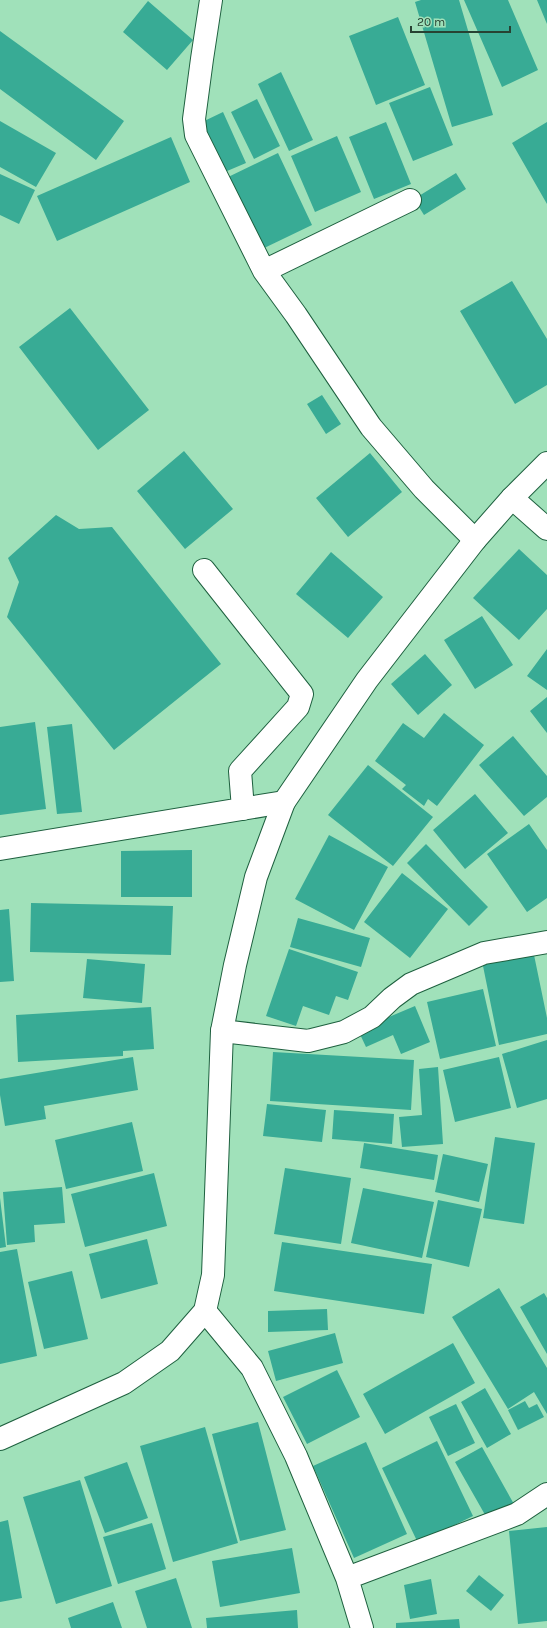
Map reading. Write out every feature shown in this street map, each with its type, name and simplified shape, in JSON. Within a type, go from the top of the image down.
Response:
[{"type":"street","points":[[211,0],[194,119],[196,135],[264,271],[296,315],[371,427],[424,489],[475,540]]},
{"type":"street","points":[[264,271],[410,200]]},
{"type":"street","points":[[0,1439],[124,1383],[170,1351],[205,1311],[213,1275],[222,1031],[235,965],[256,877],[284,802],[367,680],[475,540],[512,498],[547,463]]},
{"type":"street","points":[[512,498],[547,529]]},
{"type":"street","points":[[204,570],[302,694],[298,707],[240,771],[243,809]]},
{"type":"street","points":[[0,849],[284,802]]},
{"type":"street","points":[[222,1031],[308,1040],[344,1032],[372,1016],[411,984],[484,953],[547,942]]},
{"type":"street","points":[[205,1311],[252,1368],[296,1456],[347,1578],[362,1628]]},
{"type":"street","points":[[347,1578],[517,1514],[547,1494]]},
{"type":"building","points":[[421,0],[459,0],[493,115],[452,127],[415,2]]},
{"type":"building","points":[[464,0],[508,0],[538,70],[502,87]]},
{"type":"building","points":[[537,0],[547,0],[547,24]]},
{"type":"building","points":[[148,1],[193,40],[167,70],[123,32]]},
{"type":"building","points":[[398,17],[425,85],[376,105],[349,36]]},
{"type":"building","points":[[0,31],[124,121],[96,160],[0,89]]},
{"type":"building","points":[[281,72],[313,140],[289,151],[258,84]]},
{"type":"building","points":[[430,87],[453,145],[413,161],[389,103]]},
{"type":"building","points":[[257,99],[280,146],[254,159],[231,112]]},
{"type":"building","points":[[223,112],[246,163],[220,174],[198,124]]},
{"type":"building","points":[[0,121],[56,153],[36,187],[0,167]]},
{"type":"building","points":[[386,122],[411,184],[374,199],[349,137]]},
{"type":"building","points":[[547,122],[547,204],[512,143]]},
{"type":"building","points":[[337,136],[361,192],[315,212],[291,156]]},
{"type":"building","points":[[171,137],[190,182],[57,241],[37,196]]},
{"type":"building","points":[[278,153],[312,225],[258,251],[224,179]]},
{"type":"building","points":[[456,173],[466,189],[424,215],[414,199]]},
{"type":"building","points":[[0,174],[35,190],[19,224],[0,215]]},
{"type":"building","points":[[512,281],[547,339],[547,385],[515,404],[460,311]]},
{"type":"building","points":[[70,308],[149,410],[98,450],[19,347]]},
{"type":"building","points":[[322,395],[341,424],[326,434],[307,404]]},
{"type":"building","points":[[184,451],[233,509],[185,549],[137,491]]},
{"type":"building","points":[[370,453],[402,492],[348,537],[316,498]]},
{"type":"building","points":[[56,515],[79,529],[112,527],[221,664],[114,750],[7,617],[19,582],[8,558]]},
{"type":"building","points":[[519,549],[547,575],[547,609],[519,640],[473,598]]},
{"type":"building","points":[[331,552],[383,597],[348,638],[296,594]]},
{"type":"building","points":[[482,616],[513,665],[475,689],[444,640]]},
{"type":"building","points":[[547,649],[547,690],[527,676]]},
{"type":"building","points":[[425,654],[452,685],[418,715],[391,684]]},
{"type":"building","points":[[547,697],[547,733],[530,711]]},
{"type":"building","points":[[444,713],[484,745],[437,806],[428,799],[424,806],[402,789],[406,785],[375,761],[403,723],[424,738]]},
{"type":"building","points":[[35,722],[46,809],[0,815],[0,727]]},
{"type":"building","points":[[72,724],[82,812],[57,814],[47,727]]},
{"type":"building","points":[[513,736],[547,776],[547,797],[524,816],[479,765]]},
{"type":"building","points":[[368,765],[433,817],[393,866],[328,815]]},
{"type":"building","points":[[475,794],[508,833],[465,869],[433,830]]},
{"type":"building","points":[[529,824],[547,850],[547,898],[527,912],[487,854]]},
{"type":"building","points":[[329,835],[388,867],[354,930],[295,899]]},
{"type":"building","points":[[426,844],[488,907],[469,926],[407,863]]},
{"type":"building","points":[[192,850],[192,897],[121,897],[121,851]]},
{"type":"building","points":[[402,873],[448,909],[410,958],[364,922]]},
{"type":"building","points":[[31,903],[173,906],[171,955],[30,952]]},
{"type":"building","points":[[9,909],[14,981],[0,982],[0,910]]},
{"type":"building","points":[[298,918],[370,938],[361,967],[290,947]]},
{"type":"building","points":[[289,949],[358,972],[348,1000],[336,996],[329,1015],[303,1006],[296,1026],[266,1016]]},
{"type":"building","points":[[533,950],[547,1018],[547,1034],[499,1045],[482,961]]},
{"type":"building","points":[[87,959],[145,964],[142,1003],[83,998]]},
{"type":"building","points":[[483,989],[496,1046],[440,1059],[427,1002]]},
{"type":"building","points":[[415,1006],[430,1042],[401,1054],[393,1035],[366,1047],[358,1030]]},
{"type":"building","points":[[151,1007],[154,1049],[123,1051],[123,1056],[18,1062],[16,1015]]},
{"type":"building","points":[[547,1040],[547,1099],[517,1108],[502,1054]]},
{"type":"building","points":[[273,1052],[414,1060],[411,1110],[270,1101]]},
{"type":"building","points":[[133,1057],[138,1090],[44,1106],[46,1119],[5,1126],[0,1095],[0,1079]]},
{"type":"building","points":[[499,1057],[511,1108],[455,1122],[443,1070]]},
{"type":"building","points":[[438,1067],[443,1144],[402,1147],[399,1117],[422,1115],[419,1069]]},
{"type":"building","points":[[267,1104],[326,1110],[322,1142],[263,1136]]},
{"type":"building","points":[[334,1110],[394,1114],[392,1144],[332,1139]]},
{"type":"building","points":[[132,1122],[143,1171],[66,1189],[55,1140]]},
{"type":"building","points":[[495,1137],[535,1143],[524,1224],[483,1218]]},
{"type":"building","points":[[364,1143],[438,1155],[434,1180],[360,1168]]},
{"type":"building","points":[[443,1154],[488,1164],[479,1202],[435,1192]]},
{"type":"building","points":[[285,1168],[351,1178],[341,1244],[274,1234]]},
{"type":"building","points":[[154,1173],[167,1226],[85,1247],[71,1194]]},
{"type":"building","points":[[62,1187],[65,1223],[34,1225],[35,1242],[7,1245],[3,1192]]},
{"type":"building","points":[[363,1188],[434,1202],[422,1258],[351,1243]]},
{"type":"building","points":[[0,1198],[6,1247],[0,1248]]},
{"type":"building","points":[[438,1200],[482,1209],[469,1267],[426,1257]]},
{"type":"building","points":[[147,1239],[158,1284],[101,1299],[89,1254]]},
{"type":"building","points":[[282,1242],[432,1264],[424,1314],[274,1291]]},
{"type":"building","points":[[17,1249],[37,1356],[0,1364],[0,1252]]},
{"type":"building","points":[[72,1271],[88,1339],[44,1349],[28,1282]]},
{"type":"building","points":[[499,1288],[547,1368],[547,1414],[534,1392],[508,1409],[452,1317]]},
{"type":"building","points":[[544,1293],[547,1298],[547,1354],[520,1307]]},
{"type":"building","points":[[327,1309],[328,1330],[268,1332],[268,1311]]},
{"type":"building","points":[[335,1333],[343,1363],[276,1381],[268,1351]]},
{"type":"building","points":[[453,1343],[475,1383],[385,1434],[363,1394]]},
{"type":"building","points":[[337,1370],[360,1417],[307,1444],[283,1397]]},
{"type":"building","points":[[485,1388],[511,1434],[487,1448],[461,1402]]},
{"type":"building","points":[[525,1401],[529,1408],[537,1404],[544,1417],[518,1430],[508,1410]]},
{"type":"building","points":[[456,1404],[475,1443],[448,1456],[429,1417]]},
{"type":"building","points":[[258,1422],[286,1530],[240,1541],[212,1434]]},
{"type":"building","points":[[205,1427],[238,1543],[173,1562],[140,1446]]},
{"type":"building","points":[[437,1441],[473,1516],[418,1543],[382,1468]]},
{"type":"building","points":[[366,1442],[407,1534],[354,1558],[313,1466]]},
{"type":"building","points":[[482,1447],[515,1506],[488,1520],[455,1462]]},
{"type":"building","points":[[127,1462],[148,1518],[105,1533],[84,1477]]},
{"type":"building","points":[[80,1480],[112,1586],[56,1604],[23,1497]]},
{"type":"building","points":[[8,1520],[22,1598],[0,1602],[0,1522]]},
{"type":"building","points":[[152,1523],[166,1569],[118,1584],[103,1537]]},
{"type":"building","points":[[547,1527],[547,1621],[518,1624],[509,1531]]},
{"type":"building","points":[[292,1548],[300,1593],[220,1607],[212,1561]]},
{"type":"building","points":[[479,1575],[504,1595],[491,1611],[466,1591]]},
{"type":"building","points":[[176,1578],[192,1628],[147,1628],[135,1591]]},
{"type":"building","points":[[431,1579],[437,1614],[410,1619],[404,1585]]},
{"type":"building","points":[[113,1602],[122,1628],[71,1628],[68,1618]]},
{"type":"building","points":[[297,1610],[298,1628],[207,1628],[206,1618]]},
{"type":"building","points":[[459,1619],[460,1628],[396,1628],[396,1623]]}]
